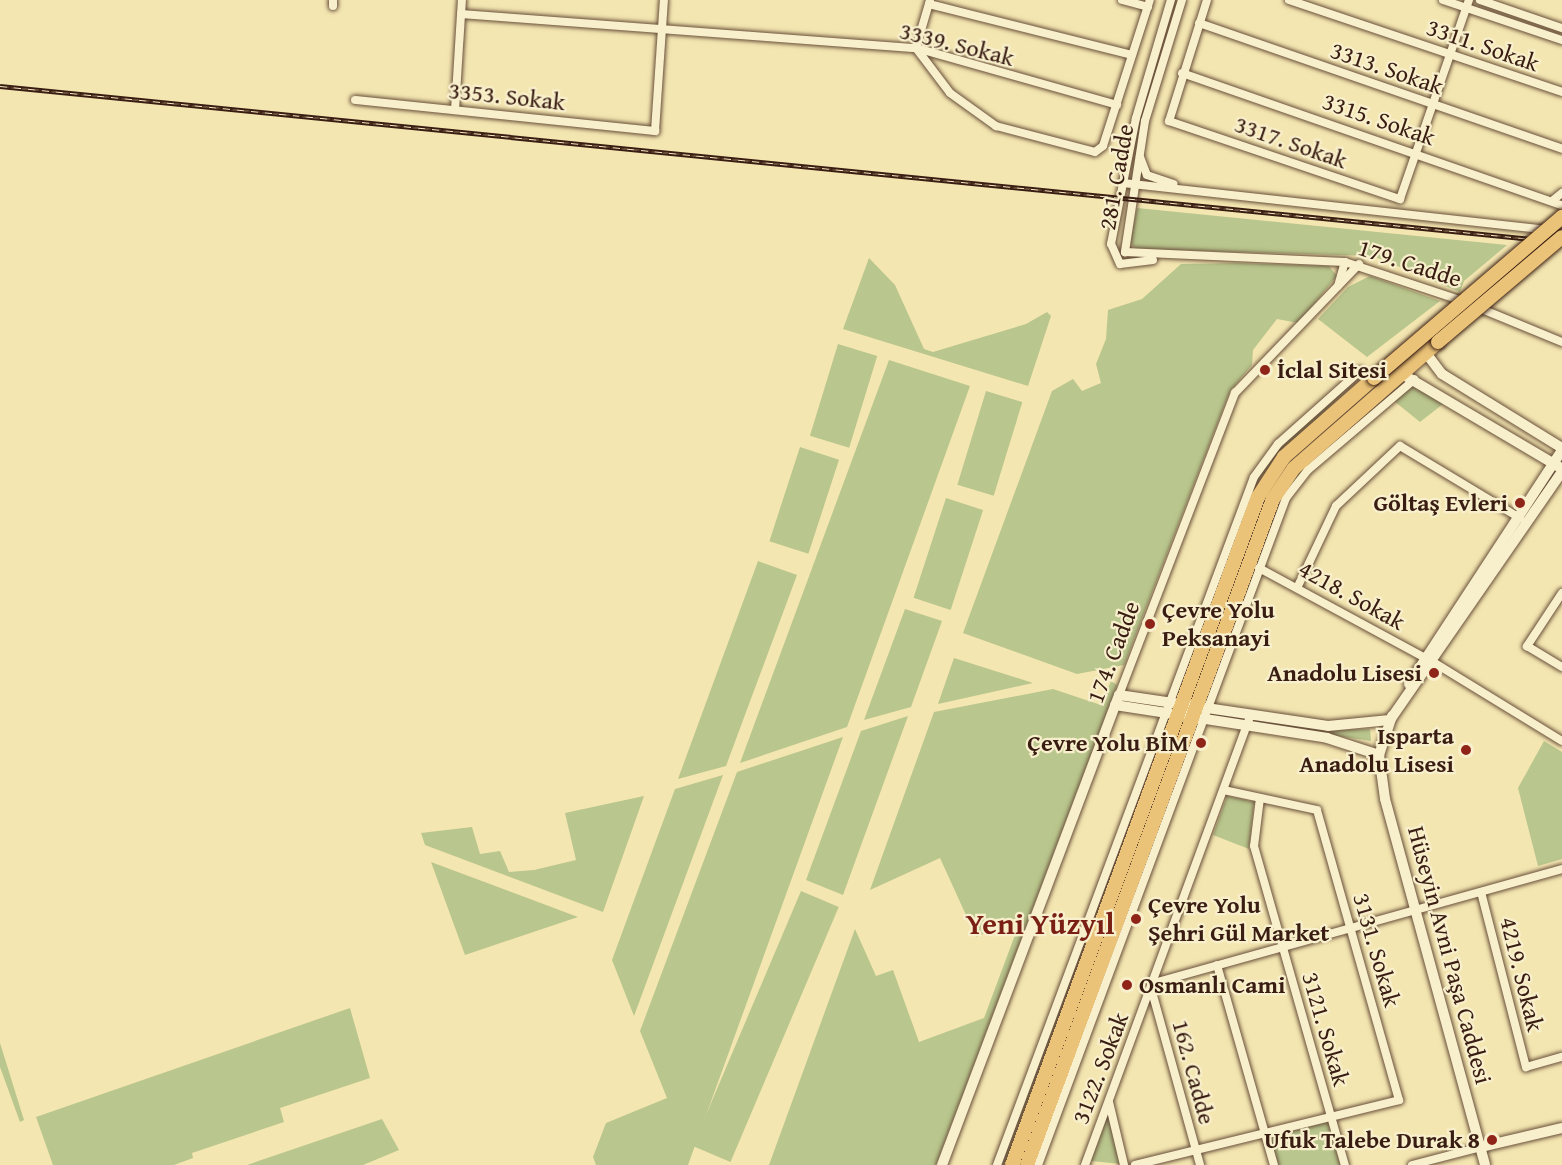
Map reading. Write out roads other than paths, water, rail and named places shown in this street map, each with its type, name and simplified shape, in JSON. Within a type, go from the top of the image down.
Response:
[{"type":"highway","points":[[1012,1165],[1173,709],[1268,477],[1374,378],[1562,217]]},
{"type":"highway","points":[[1027,1165],[1199,713],[1282,483],[1408,376],[1438,342],[1562,235]]},
{"type":"main road","points":[[1249,720],[1328,738],[1379,755],[1390,720],[1559,468],[1562,449],[1442,374],[1426,353]]},
{"type":"main road","points":[[1408,376],[1559,468]]},
{"type":"main road","points":[[1117,700],[1249,720],[1340,727],[1390,720]]},
{"type":"main road","name":"174. Cadde","points":[[942,1165],[1117,700]]},
{"type":"main road","name":"Hüseyin Avni Paşa Caddesi","points":[[1379,755],[1385,799],[1485,1165]]},
{"type":"main road","points":[[1481,1147],[1562,1128]]},
{"type":"street","points":[[455,110],[462,0]]},
{"type":"street","points":[[662,28],[664,0]]},
{"type":"street","points":[[1122,0],[1149,3],[1117,105],[1099,152],[996,126],[944,87],[916,48],[930,2],[1132,55]]},
{"type":"street","name":"281. Cadde","points":[[1167,258],[1127,265],[1113,258],[1123,183],[1171,0]]},
{"type":"street","name":"281. Cadde","points":[[1167,258],[1124,250],[1139,153],[1182,0]]},
{"type":"street","points":[[1182,73],[1208,0]]},
{"type":"street","name":"3311. Sokak","points":[[1289,0],[1562,92]]},
{"type":"street","points":[[1443,0],[1468,4],[1562,40]]},
{"type":"street","points":[[1480,0],[1562,28]]},
{"type":"street","points":[[1416,153],[1468,4]]},
{"type":"street","name":"3339. Sokak","points":[[461,14],[916,48],[1117,105]]},
{"type":"street","name":"3313. Sokak","points":[[1199,24],[1562,149]]},
{"type":"street","name":"3353. Sokak","points":[[355,100],[655,131],[662,28]]},
{"type":"street","name":"3317. Sokak","points":[[1182,73],[1169,121],[1400,199],[1416,153]]},
{"type":"street","name":"3315. Sokak","points":[[1182,73],[1562,205]]},
{"type":"street","points":[[1139,153],[1147,175],[1186,188]]},
{"type":"street","points":[[1123,183],[1186,188],[1562,235]]},
{"type":"street","points":[[1552,201],[1562,193]]},
{"type":"street","name":"179. Cadde","points":[[1167,258],[1345,261],[1359,264],[1562,342]]},
{"type":"street","points":[[1338,287],[1345,261]]},
{"type":"street","name":"174. Cadde","points":[[1117,700],[1231,402],[1359,264]]},
{"type":"street","points":[[997,1165],[1173,709],[1257,470],[1360,371]]},
{"type":"street","points":[[1038,1165],[1199,713],[1259,568],[1280,510],[1300,478],[1408,376]]},
{"type":"street","points":[[1298,586],[1336,506],[1400,446],[1522,520]]},
{"type":"street","name":"4218. Sokak","points":[[1259,568],[1298,586],[1429,660],[1562,741]]},
{"type":"street","points":[[1562,593],[1527,646],[1562,667]]},
{"type":"street","name":"3122. Sokak","points":[[1085,1165],[1249,720]]},
{"type":"street","points":[[1224,790],[1260,798]]},
{"type":"street","name":"3131. Sokak","points":[[1260,798],[1317,810],[1399,1100],[1331,1117]]},
{"type":"street","name":"3121. Sokak","points":[[1260,798],[1254,846],[1345,1165]]},
{"type":"street","points":[[1152,986],[1217,965],[1562,869]]},
{"type":"street","name":"4219. Sokak","points":[[1481,892],[1526,1066],[1562,1057]]},
{"type":"street","points":[[1217,965],[1274,1165]]},
{"type":"street","name":"162. Cadde","points":[[1152,986],[1200,1165]]},
{"type":"street","points":[[1109,1101],[1124,1165]]},
{"type":"street","points":[[1135,1165],[1331,1117]]},
{"type":"street","points":[[1412,1165],[1481,1147]]},
{"type":"railway","points":[[0,86],[1562,242]]},
{"type":"place","name":"İclal Sitesi","points":[[1265,370]]},
{"type":"place","name":"Göltaş Evleri","points":[[1520,503]]},
{"type":"place","name":"Çevre Yolu Peksanayi","points":[[1150,624]]},
{"type":"place","name":"Anadolu Lisesi","points":[[1434,673]]},
{"type":"place","name":"Çevre Yolu BİM","points":[[1201,743]]},
{"type":"place","name":"Isparta Anadolu Lisesi","points":[[1466,750]]},
{"type":"place","name":"Çevre Yolu Şehri Gül Market","points":[[1136,919]]},
{"type":"place","name":"Osmanlı Cami","points":[[1127,985]]},
{"type":"place","name":"Ufuk Talebe Durak 8","points":[[1492,1140]]},
{"type":"district","name":"Yeni Yüzyıl","points":[[1040,923]]}]
